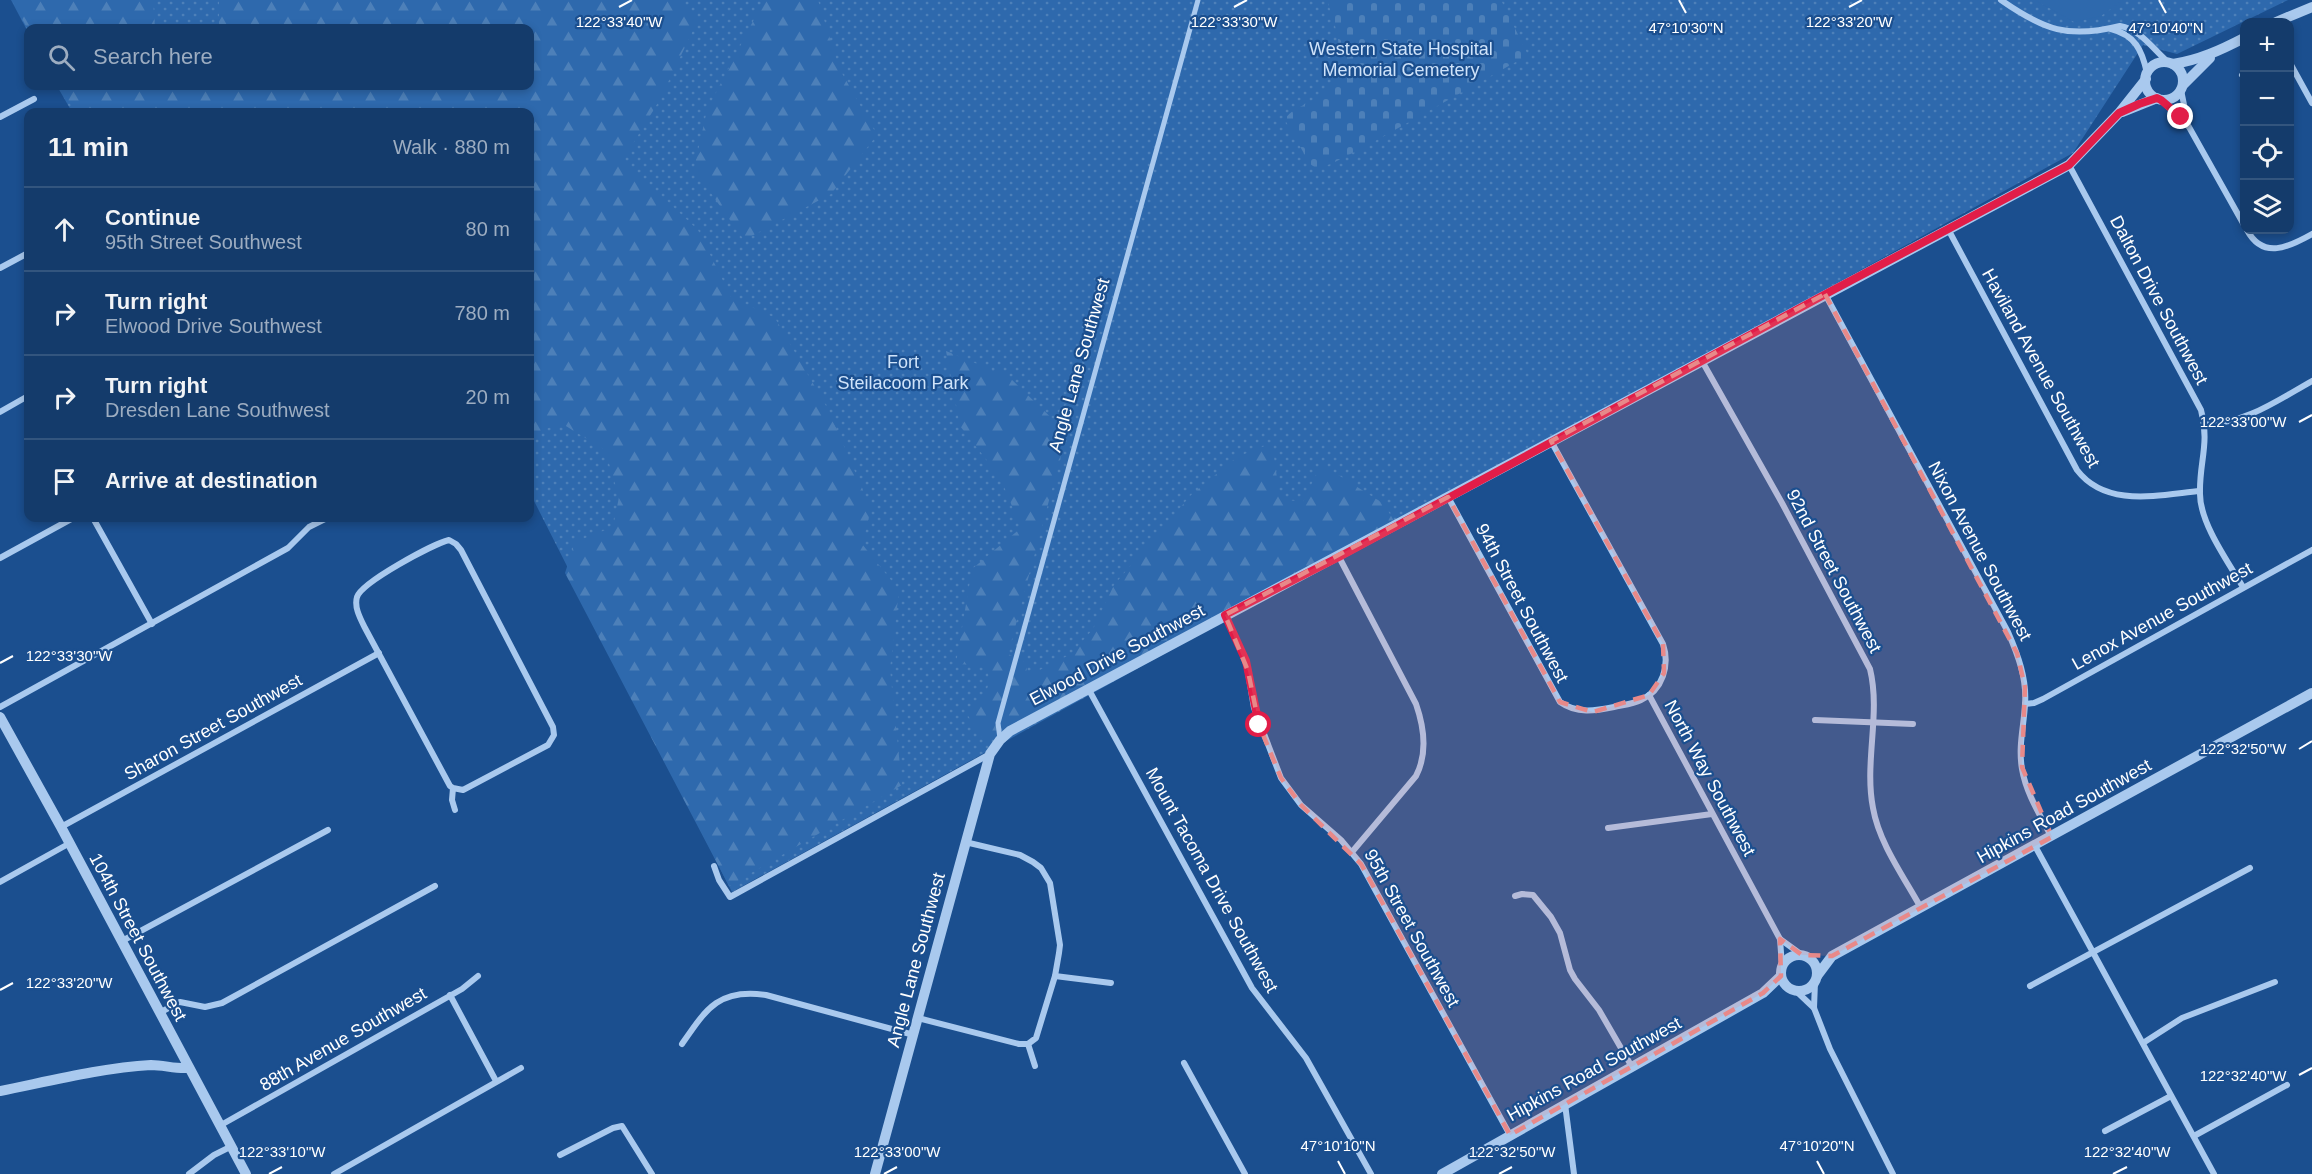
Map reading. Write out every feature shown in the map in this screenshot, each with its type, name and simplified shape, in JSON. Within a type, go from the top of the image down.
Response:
[{"type":"street","name":"Angle Lane Southwest","points":[[1000,740],[998,723],[1198,0]]},
{"type":"street","points":[[2001,0],[2041,25],[2069,33],[2120,26],[2136,31],[2182,73],[2182,88],[2189,127]]},
{"type":"street","points":[[2286,18],[2312,7]]},
{"type":"street","points":[[2110,28],[2126,34],[2136,42],[2144,57],[2150,93],[2189,127],[2240,218]]},
{"type":"street","points":[[2159,99],[2173,98],[2200,66],[2218,52],[2240,40]]},
{"type":"street","points":[[2146,76],[2156,64],[2188,62],[2218,52]]},
{"type":"street","points":[[2294,72],[2312,103]]},
{"type":"street","name":"Elwood Drive Southwest","points":[[714,866],[719,880],[730,897],[990,754],[1010,731],[2069,165],[2119,113],[2146,76]]},
{"type":"street","points":[[0,117],[34,99]]},
{"type":"street","name":"Elwood Drive Southwest","points":[[2119,113],[2139,104],[2159,99]]},
{"type":"street","name":"Dalton Drive Southwest","points":[[2069,165],[2201,410],[2205,424],[2205,452],[2200,475],[2203,513],[2243,587]]},
{"type":"street","name":"Haviland Avenue Southwest","points":[[1948,229],[2077,470],[2084,479],[2091,486],[2110,494],[2149,496],[2200,492]]},
{"type":"street","points":[[2250,234],[2256,242],[2283,249],[2312,234]]},
{"type":"street","points":[[0,268],[24,255]]},
{"type":"street","name":"Nixon Avenue Southwest","points":[[1825,294],[2008,632],[2022,670],[2025,704],[2021,735],[2022,767],[2033,802],[2052,837]]},
{"type":"street","name":"92nd Street Southwest","points":[[1702,361],[1787,513],[1870,669],[1875,689],[1871,788],[1874,816],[1884,841],[1922,908]]},
{"type":"street","points":[[2205,424],[2227,422],[2251,415],[2312,381]]},
{"type":"street","points":[[0,412],[24,398]]},
{"type":"street","name":"North Way Southwest","points":[[1551,441],[1663,644],[1666,662],[1664,673],[1658,685],[1649,695],[1780,939],[1782,971]]},
{"type":"street","name":"94th Street Southwest","points":[[1448,497],[1560,702],[1574,709],[1593,712],[1632,703],[1649,695]]},
{"type":"street","points":[[0,558],[66,522]]},
{"type":"street","points":[[95,522],[152,624]]},
{"type":"street","points":[[0,707],[288,548],[309,527],[319,522]]},
{"type":"street","points":[[446,540],[456,543],[553,727],[554,735],[548,745],[473,785],[460,791],[453,788],[358,614],[356,598],[382,574],[446,540]]},
{"type":"street","name":"Lenox Avenue Southwest","points":[[2025,704],[2043,699],[2312,550]]},
{"type":"street","points":[[1339,557],[1416,704],[1421,717],[1423,739],[1423,762],[1416,776],[1352,852]]},
{"type":"street","name":"95th Street Southwest","points":[[1225,615],[1246,661],[1256,716],[1281,778],[1300,805],[1352,852],[1361,864],[1510,1135]]},
{"type":"street","name":"Sharon Street Southwest","points":[[61,827],[379,653]]},
{"type":"street","name":"Mount Tacoma Drive Southwest","points":[[1089,690],[1252,988],[1306,1058],[1371,1174]]},
{"type":"street","name":"Hipkins Road Southwest","points":[[1816,979],[1832,956],[2312,693]]},
{"type":"street","name":"104th Street Southwest","points":[[0,717],[70,843],[246,1174]]},
{"type":"street","points":[[1815,720],[1914,724]]},
{"type":"street","name":"Angle Lane Southwest","points":[[878,1173],[964,842],[990,754]]},
{"type":"street","points":[[453,788],[452,800],[455,810]]},
{"type":"street","points":[[1608,828],[1712,814]]},
{"type":"street","points":[[122,942],[328,830]]},
{"type":"street","points":[[918,1018],[1018,1044],[1028,1044],[1036,1038],[1055,976],[1060,945],[1048,877],[1033,862],[1020,855],[964,842]]},
{"type":"street","points":[[0,882],[70,843]]},
{"type":"street","points":[[2035,846],[2214,1174]]},
{"type":"street","points":[[2030,986],[2250,868]]},
{"type":"street","points":[[159,1013],[180,1002],[205,1007],[222,1004],[435,886]]},
{"type":"street","points":[[1515,896],[1533,895],[1551,917],[1560,933],[1570,970],[1599,1010],[1632,1068]]},
{"type":"street","name":"North Way Southwest","points":[[1780,939],[1804,956]]},
{"type":"street","points":[[1814,1008],[1792,989],[1782,971],[1790,957],[1804,956],[1815,965],[1814,1008],[1830,1049],[1893,1174]]},
{"type":"street","name":"Hipkins Road Southwest","points":[[1804,956],[1832,956]]},
{"type":"street","name":"Hipkins Road Southwest","points":[[1442,1174],[1763,993],[1782,971]]},
{"type":"street","name":"88th Avenue Southwest","points":[[221,1125],[450,995],[478,976]]},
{"type":"street","points":[[1055,976],[1111,983]]},
{"type":"street","points":[[1792,989],[1807,989],[1816,979]]},
{"type":"street","points":[[2143,1043],[2182,1018],[2275,982]]},
{"type":"street","name":"Hipkins Road Southwest","points":[[1763,993],[1792,989]]},
{"type":"street","points":[[681,1044],[704,1012],[715,1002],[729,995],[750,992],[914,1035]]},
{"type":"street","points":[[450,995],[496,1081]]},
{"type":"street","points":[[1028,1044],[1035,1066]]},
{"type":"street","points":[[1184,1063],[1245,1174]]},
{"type":"street","points":[[0,1091],[113,1069],[154,1065],[176,1069],[188,1068]]},
{"type":"street","points":[[334,1174],[521,1068]]},
{"type":"street","points":[[2194,1137],[2287,1085]]},
{"type":"street","points":[[2105,1131],[2171,1096]]},
{"type":"street","points":[[1565,1104],[1574,1174]]},
{"type":"street","points":[[560,1155],[620,1126],[624,1128],[652,1174]]},
{"type":"street","points":[[189,1174],[214,1155],[232,1146]]},
{"type":"highlighted area","points":[[1825,294],[2017,653],[2025,687],[2022,767],[2052,837],[1832,956],[1802,955],[1780,939],[1781,976],[1763,993],[1510,1135],[1361,864],[1301,805],[1281,778],[1259,725],[1248,671],[1225,615],[1448,497],[1560,702],[1593,712],[1649,695],[1664,673],[1663,644],[1551,441]]},
{"type":"green space","name":"Fort Steilacoom Park","points":[[11,0],[2288,0],[2251,18],[2240,18],[2240,23],[2177,54],[2143,45],[2073,153],[732,892],[534,501],[534,108],[70,108],[59,90],[534,90],[534,24],[24,24]]},
{"type":"green space","points":[[12,0],[153,0],[155,24],[25,24]]},
{"type":"green space","points":[[219,0],[680,0],[699,18],[659,101],[623,160],[698,230],[731,297],[775,318],[829,411],[871,509],[862,544],[899,590],[890,669],[902,785],[729,886],[565,573],[575,542],[613,527],[619,497],[605,450],[561,423],[534,433],[534,108],[73,108],[62,90],[534,90],[534,24],[219,24]]},
{"type":"green space","points":[[764,0],[818,0],[839,68],[877,135],[831,194],[744,240],[694,169],[707,110]]},
{"type":"green space","name":"Western State Hospital Memorial Cemetery","points":[[1327,0],[1501,0],[1528,55],[1368,145],[1331,164],[1316,168],[1310,164],[1285,120],[1293,111],[1324,91],[1338,67],[1336,28]]},
{"type":"green space","points":[[2035,0],[2123,0],[2101,16],[2074,22]]},
{"type":"green space","points":[[946,351],[1009,377],[1067,433],[1008,654],[1027,663],[1026,677],[1071,654],[1093,629],[1114,585],[1191,495],[1237,457],[1272,443],[1280,499],[1303,502],[1321,464],[1384,504],[1394,521],[985,742],[965,711],[985,694],[989,682],[987,668],[956,663],[972,569],[1021,528],[1000,477],[960,426]]},
{"type":"route","points":[[1259,725],[1246,661],[1225,615],[1339,557],[1551,441],[2069,165],[2119,113],[2157,98],[2181,117]]}]
